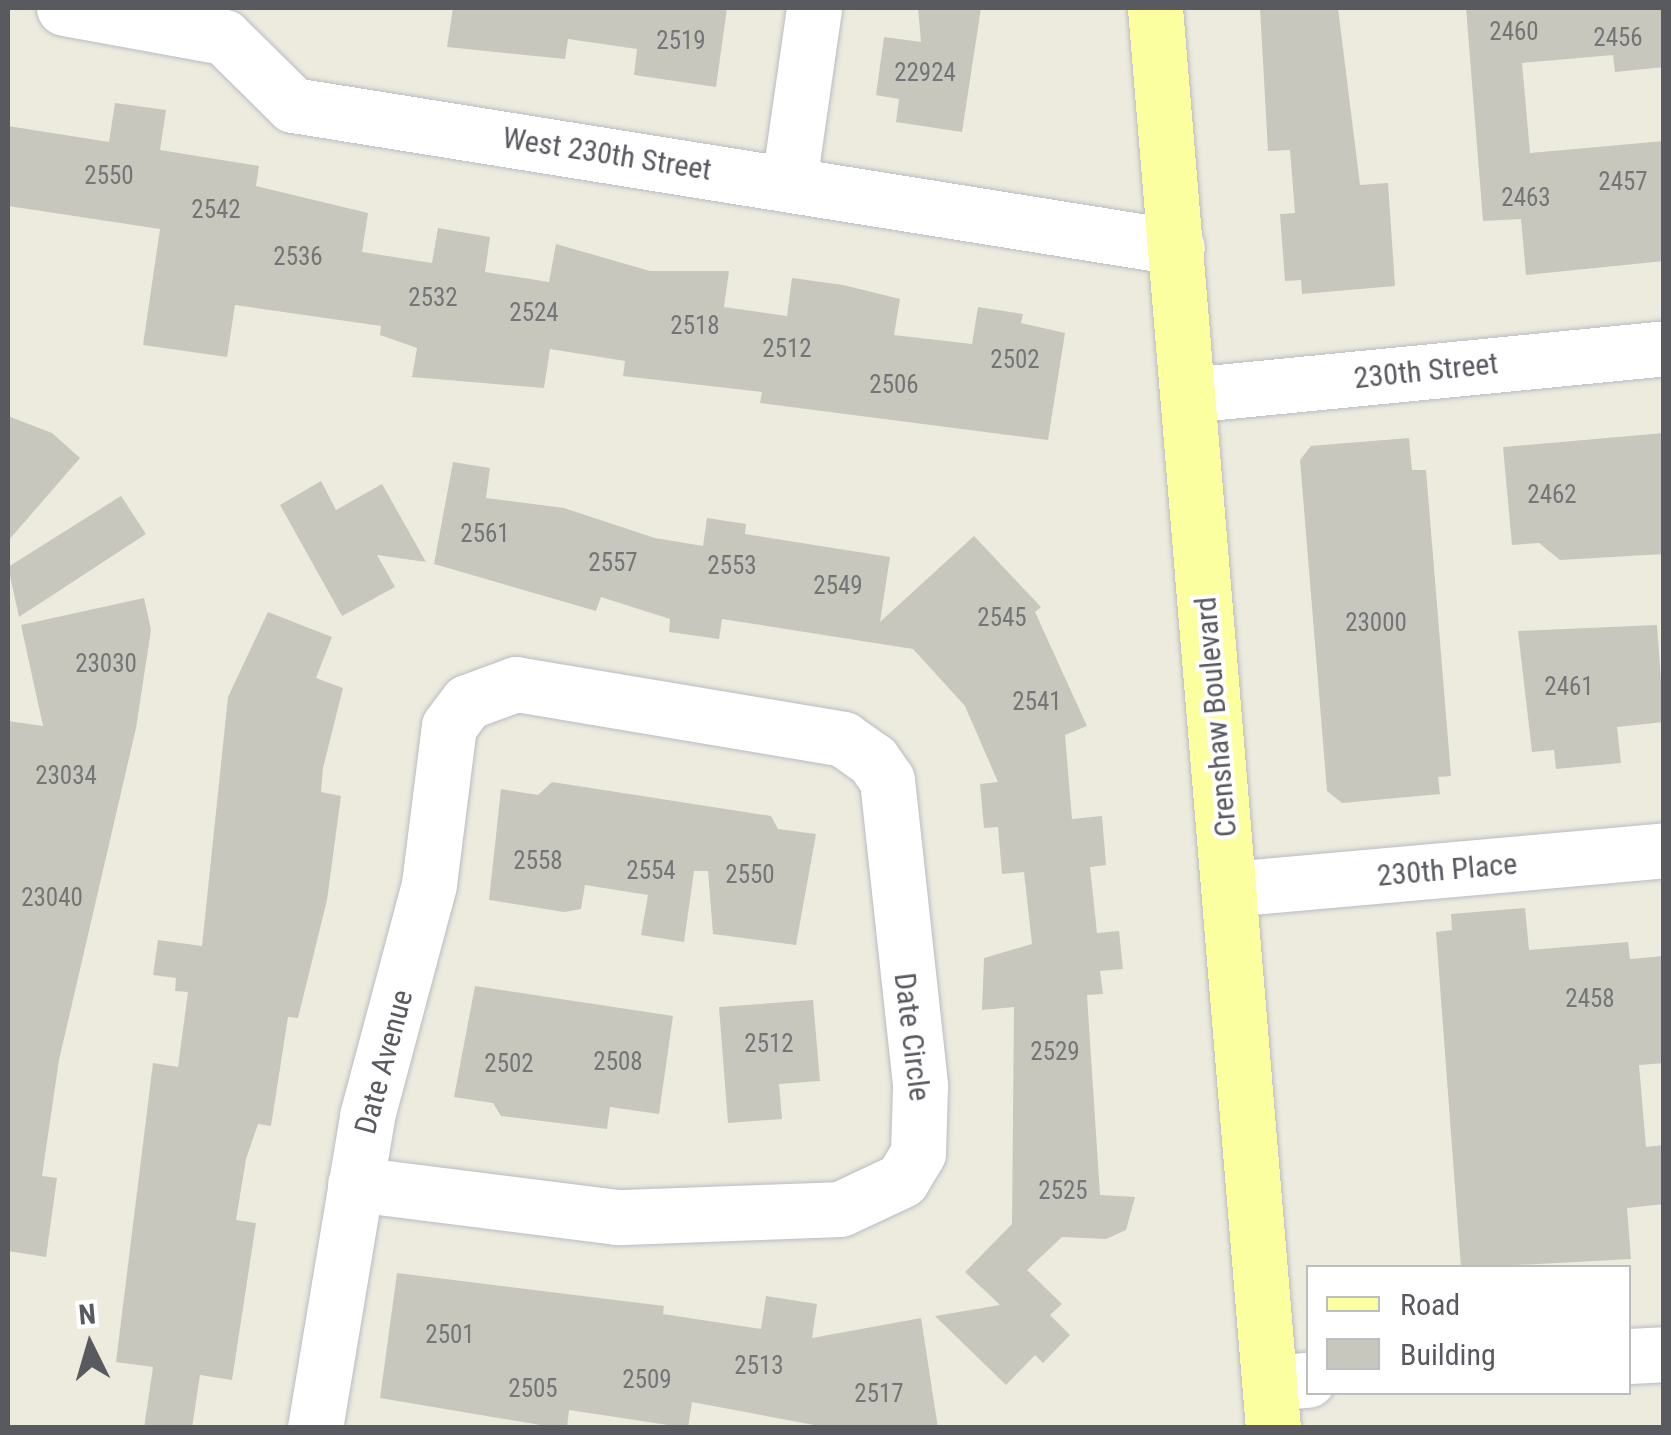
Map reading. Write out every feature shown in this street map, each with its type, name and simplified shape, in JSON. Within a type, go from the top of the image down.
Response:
[{"type":"main road","name":"Crenshaw Boulevard","points":[[1154,8],[1230,889],[1284,1397]]},
{"type":"street","name":"West 230th Street","points":[[64,8],[224,37],[293,105],[1177,247]]},
{"type":"street","points":[[789,182],[814,8]]},
{"type":"street","name":"230th Street","points":[[1188,394],[1664,348]]},
{"type":"street","name":"Date Circle","points":[[356,1184],[617,1217],[840,1209],[887,1190],[918,1154],[920,1086],[892,818],[887,780],[873,760],[842,739],[516,684],[467,702]]},
{"type":"street","name":"Date Avenue","points":[[315,1428],[356,1184],[430,884],[450,726],[467,702]]},
{"type":"street","name":"230th Place","points":[[1230,889],[1664,850]]},
{"type":"street","points":[[1631,1356],[1664,1354]]},
{"type":"building","points":[[453,8],[727,8],[716,87],[634,75],[637,49],[568,39],[565,59],[447,47]]},
{"type":"building","points":[[918,8],[981,8],[962,132],[896,122],[899,99],[876,95],[884,37],[921,42]]},
{"type":"building","points":[[1260,8],[1338,8],[1360,185],[1388,183],[1395,286],[1302,294],[1301,280],[1285,281],[1280,214],[1295,213],[1290,150],[1268,151]]},
{"type":"building","points":[[1466,8],[1664,8],[1664,67],[1615,72],[1613,55],[1522,63],[1530,153],[1664,141],[1664,261],[1526,275],[1521,219],[1483,221]]},
{"type":"building","points":[[115,103],[166,110],[160,150],[259,166],[256,186],[368,213],[362,252],[432,263],[438,228],[490,237],[485,272],[549,282],[556,244],[650,271],[729,271],[724,307],[787,316],[792,278],[843,285],[900,299],[894,335],[972,344],[978,307],[1023,314],[1021,323],[1065,333],[1048,440],[760,403],[762,392],[623,376],[625,361],[550,349],[544,388],[412,377],[417,348],[380,335],[381,326],[235,305],[227,357],[143,345],[160,229],[8,206],[8,126],[109,142]]},
{"type":"building","points":[[8,416],[52,433],[80,458],[8,541]]},
{"type":"building","points":[[1664,433],[1664,554],[1560,560],[1539,543],[1512,545],[1503,447]]},
{"type":"building","points":[[1409,438],[1412,470],[1426,470],[1451,776],[1438,777],[1440,794],[1342,803],[1327,791],[1300,460],[1311,446]]},
{"type":"building","points":[[453,462],[490,468],[486,498],[564,508],[655,538],[703,546],[707,518],[746,524],[745,534],[890,557],[880,622],[974,536],[1041,607],[1035,612],[1087,726],[1065,735],[1072,819],[1102,816],[1106,865],[1090,867],[1097,933],[1119,931],[1123,969],[1100,971],[1103,994],[1087,995],[1100,1195],[1135,1197],[1126,1230],[1106,1239],[1062,1237],[1027,1270],[1062,1304],[1050,1315],[1070,1335],[1043,1363],[1035,1355],[1006,1385],[935,1316],[1000,1305],[965,1272],[1012,1224],[1014,1007],[982,1010],[984,958],[1032,944],[1024,872],[1002,874],[998,827],[984,828],[980,784],[998,782],[965,706],[913,649],[722,619],[719,639],[669,632],[670,619],[601,597],[596,611],[434,564]]},
{"type":"building","points":[[321,481],[336,510],[382,484],[426,562],[377,555],[395,587],[342,616],[280,505]]},
{"type":"building","points":[[121,496],[146,534],[19,617],[8,567]]},
{"type":"building","points":[[144,598],[151,630],[136,728],[59,1060],[42,1176],[57,1178],[46,1257],[8,1251],[8,721],[43,726],[21,625]]},
{"type":"building","points":[[268,612],[332,637],[316,678],[343,688],[323,768],[321,792],[341,796],[327,900],[298,1018],[288,1017],[271,1126],[258,1124],[246,1159],[236,1220],[256,1223],[232,1380],[200,1375],[192,1428],[144,1428],[153,1367],[116,1362],[153,1063],[178,1067],[188,992],[175,991],[176,978],[153,975],[158,940],[202,946],[228,697]]},
{"type":"building","points":[[1657,625],[1664,722],[1617,727],[1621,763],[1556,769],[1554,750],[1532,752],[1518,631]]},
{"type":"building","points":[[552,782],[771,816],[778,829],[816,834],[796,945],[713,934],[708,871],[694,871],[684,942],[641,935],[648,895],[585,885],[581,909],[564,912],[489,900],[501,789],[538,795]]},
{"type":"building","points":[[1525,908],[1529,950],[1628,942],[1630,959],[1664,956],[1664,1063],[1639,1065],[1646,1147],[1664,1145],[1664,1204],[1627,1208],[1631,1259],[1461,1265],[1436,932],[1452,930],[1451,914]]},
{"type":"building","points":[[475,986],[673,1016],[659,1114],[610,1107],[607,1129],[501,1116],[493,1103],[454,1097]]},
{"type":"building","points":[[813,1000],[820,1081],[779,1084],[782,1119],[728,1123],[719,1007]]},
{"type":"building","points":[[397,1273],[664,1306],[663,1314],[761,1329],[766,1296],[817,1304],[812,1338],[921,1318],[938,1428],[830,1428],[692,1402],[688,1428],[569,1410],[567,1428],[558,1428],[380,1398]]}]
